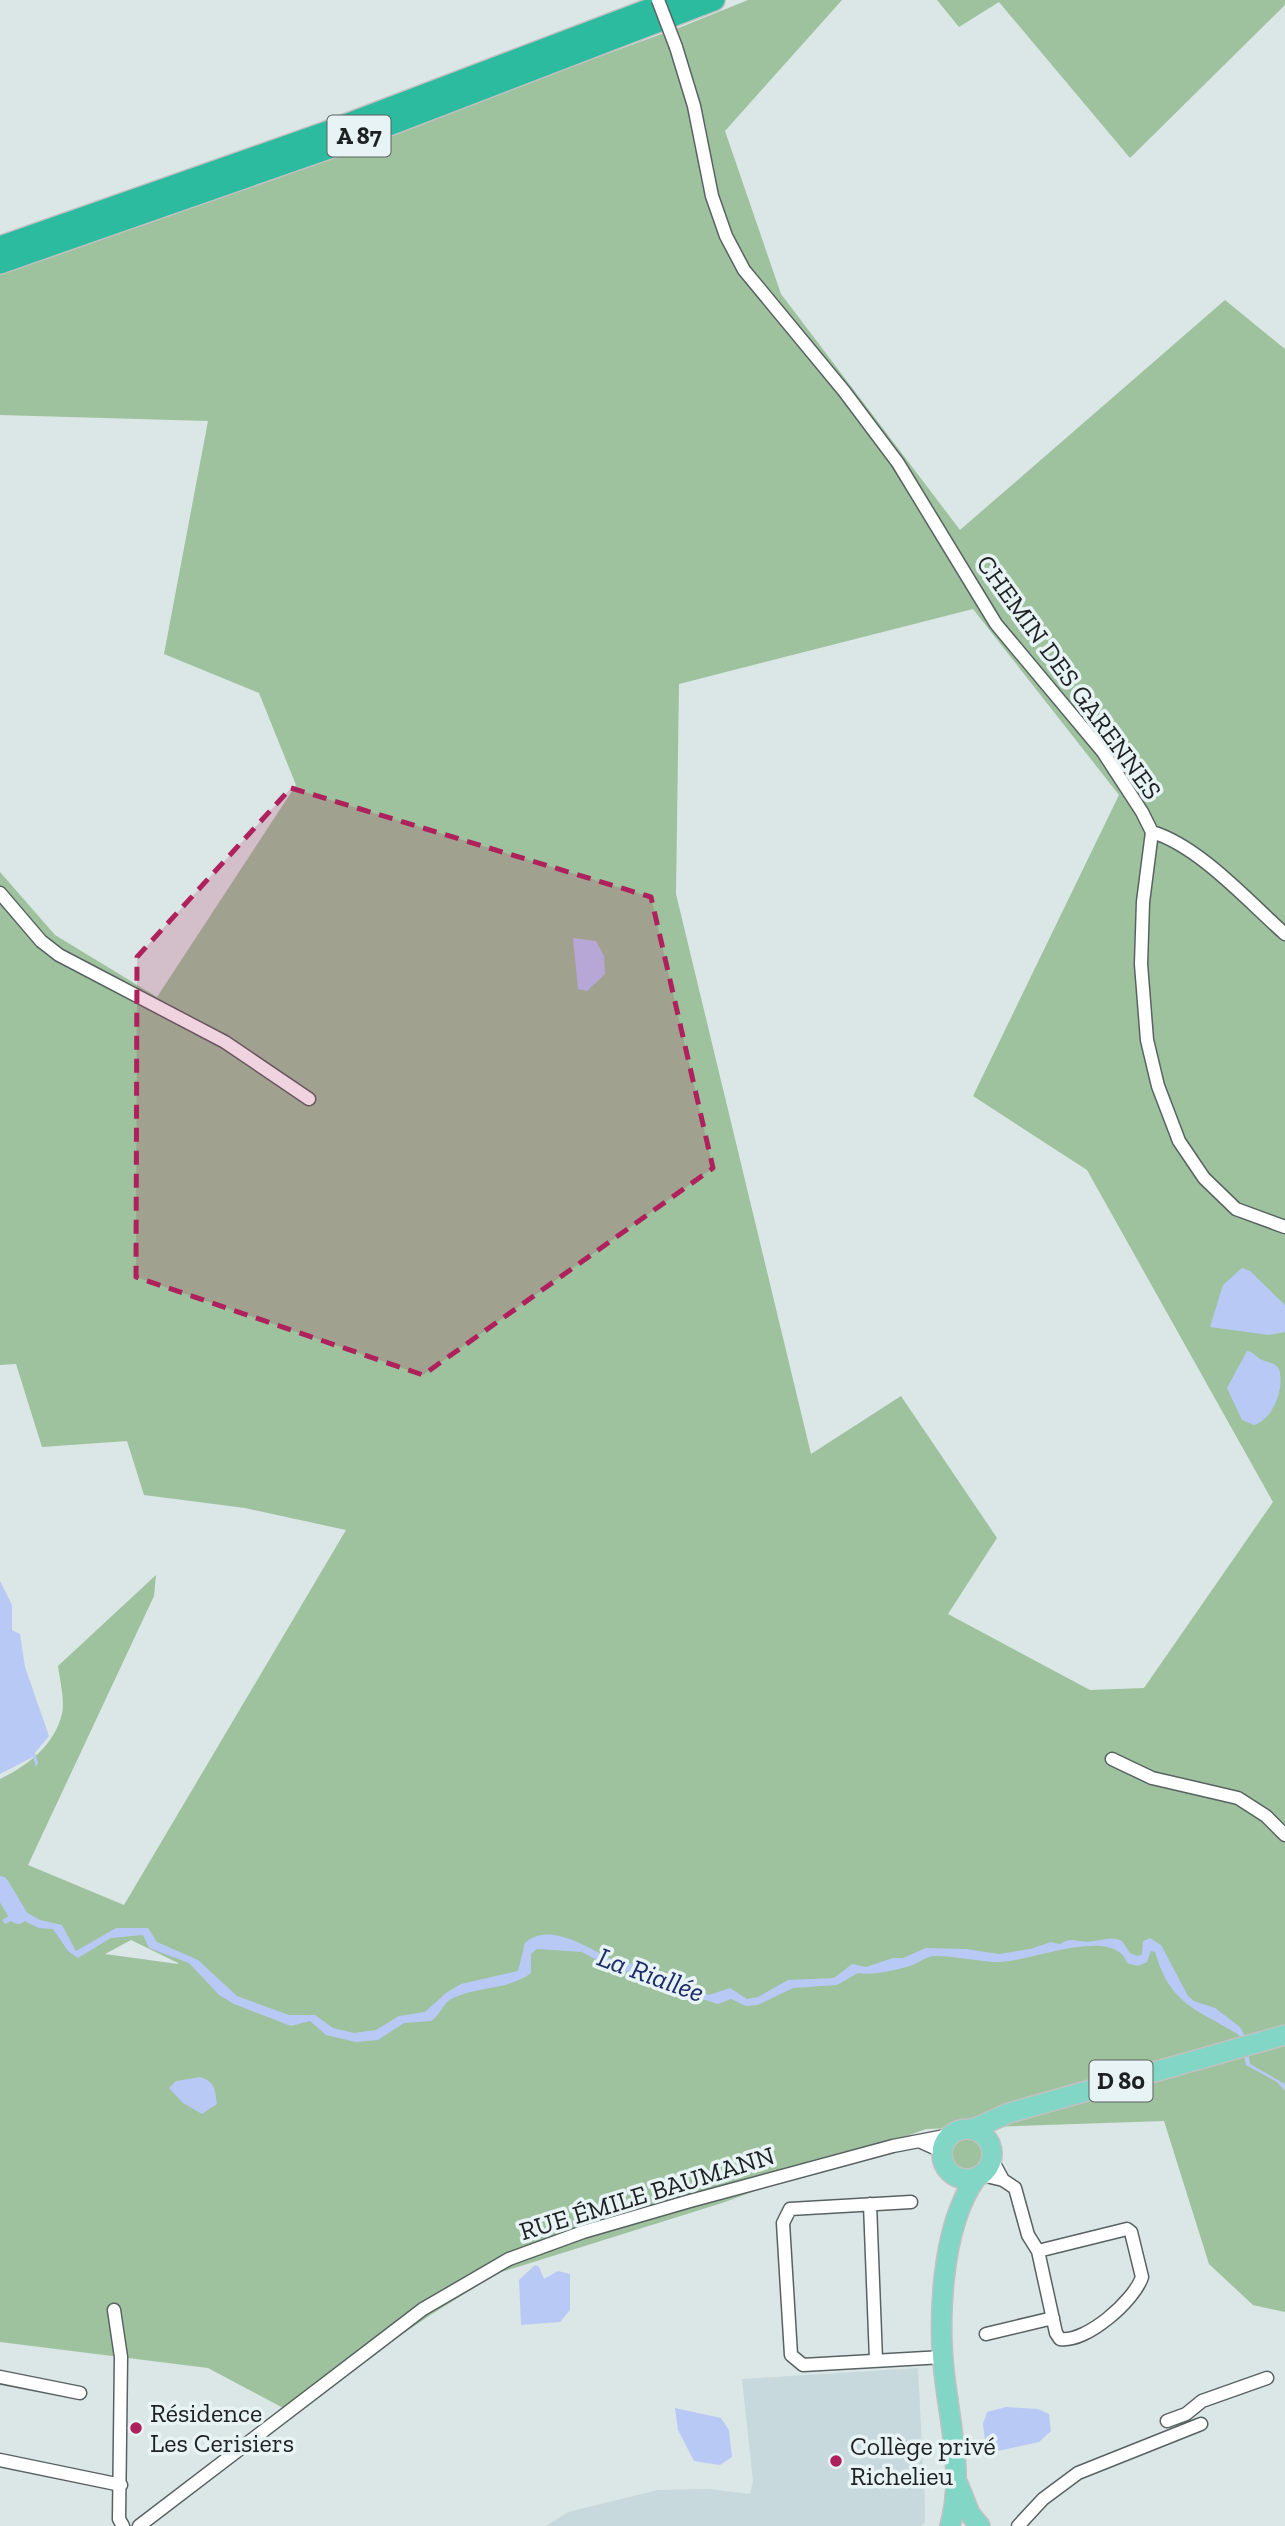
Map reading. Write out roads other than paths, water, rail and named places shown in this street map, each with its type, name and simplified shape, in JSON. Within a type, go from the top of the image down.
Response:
[{"type":"highway","name":"A 87","points":[[0,247],[324,133],[674,0]]},
{"type":"highway","name":"A 87","points":[[0,263],[367,134],[714,0]]},
{"type":"main road","name":"D 80","points":[[973,2129],[1009,2113],[1285,2035]]},
{"type":"main road","points":[[957,2211],[985,2165],[992,2137],[1009,2113]]},
{"type":"main road","points":[[981,2526],[970,2514],[957,2481],[946,2432],[944,2295],[957,2211],[946,2143],[973,2129],[985,2136],[985,2165]]},
{"type":"main road","points":[[950,2173],[962,2179],[985,2165]]},
{"type":"main road","points":[[950,2526],[957,2481]]},
{"type":"main road","points":[[962,2526],[972,2526]]},
{"type":"street","name":"CHEMIN DES GARENNES","points":[[658,0],[693,99],[712,196],[726,236],[754,284],[844,391],[898,463],[996,624],[1103,752],[1152,832],[1143,902],[1141,964],[1147,1040],[1158,1086],[1179,1141],[1205,1178],[1236,1209],[1285,1227]]},
{"type":"street","points":[[1152,832],[1172,838],[1193,853],[1285,934]]},
{"type":"street","points":[[0,893],[41,941],[59,955],[225,1042],[309,1098]]},
{"type":"street","points":[[1112,1759],[1152,1778],[1237,1798],[1266,1816],[1285,1835]]},
{"type":"street","points":[[915,2141],[946,2143]]},
{"type":"street","name":"RUE ÉMILE BAUMANN","points":[[139,2526],[423,2309],[489,2269],[537,2247],[583,2232],[915,2141],[946,2143]]},
{"type":"street","points":[[985,2165],[1015,2188],[1028,2235],[1038,2251],[1060,2339],[1070,2340],[1088,2334],[1134,2293],[1142,2277],[1131,2232],[1127,2229],[1038,2251]]},
{"type":"street","points":[[911,2202],[790,2209],[783,2222],[791,2355],[803,2365],[943,2357]]},
{"type":"street","points":[[870,2204],[876,2360]]},
{"type":"street","points":[[114,2310],[121,2357],[119,2519],[123,2526]]},
{"type":"street","points":[[986,2334],[1053,2318]]},
{"type":"street","points":[[0,2377],[80,2393]]},
{"type":"street","points":[[1167,2421],[1190,2411],[1202,2401],[1267,2378]]},
{"type":"street","points":[[1018,2526],[1043,2499],[1078,2473],[1199,2425],[1190,2411]]},
{"type":"street","points":[[0,2460],[121,2485]]},
{"type":"water","points":[[573,938],[596,941],[604,956],[605,974],[587,991],[578,989]]},
{"type":"water","points":[[1242,1268],[1250,1271],[1285,1305],[1285,1332],[1269,1335],[1210,1327],[1223,1285]]},
{"type":"water","points":[[1247,1351],[1275,1365],[1279,1369],[1280,1377],[1279,1394],[1272,1410],[1261,1422],[1254,1425],[1242,1420],[1227,1388]]},
{"type":"water","points":[[0,1581],[12,1605],[12,1630],[20,1634],[25,1667],[49,1736],[35,1753],[38,1763],[36,1767],[33,1757],[0,1774]]},
{"type":"water","name":"La Riallée","points":[[21,1909],[40,1920],[62,1925],[76,1951],[116,1928],[148,1928],[157,1942],[198,1960],[237,1996],[289,2015],[315,2015],[333,2028],[354,2033],[376,2030],[399,2016],[425,2012],[446,1993],[461,1984],[518,1971],[525,1943],[548,1935],[573,1940],[620,1963],[646,1965],[709,1995],[730,1988],[747,1999],[758,1997],[788,1980],[834,1978],[852,1964],[866,1967],[893,1958],[903,1958],[926,1948],[966,1949],[999,1954],[1051,1942],[1060,1944],[1069,1940],[1089,1942],[1111,1939],[1122,1941],[1130,1953],[1137,1956],[1142,1954],[1143,1941],[1150,1938],[1161,1945],[1188,1996],[1194,2001],[1215,2008],[1240,2027],[1246,2038],[1250,2064],[1285,2084],[1285,2091],[1277,2082],[1246,2065],[1239,2035],[1187,2004],[1177,1995],[1161,1970],[1155,1952],[1151,1951],[1147,1962],[1138,1966],[1127,1963],[1119,1952],[1106,1947],[1089,1946],[999,1962],[932,1956],[891,1971],[858,1973],[837,1985],[793,1988],[758,2005],[746,2006],[731,1999],[718,2004],[686,1994],[643,1971],[619,1972],[582,1952],[537,1949],[531,1954],[531,1973],[522,1978],[453,1998],[431,2021],[404,2023],[378,2040],[356,2042],[326,2035],[310,2021],[291,2026],[234,2004],[219,1995],[189,1963],[149,1948],[143,1935],[111,1938],[78,1958],[68,1951],[53,1929],[39,1928],[18,1918],[5,1924],[2,1920]]},
{"type":"water","points":[[200,2077],[212,2084],[217,2104],[202,2114],[183,2103],[169,2088],[176,2081]]},
{"type":"water","points":[[535,2265],[539,2267],[544,2279],[558,2271],[570,2274],[570,2310],[560,2322],[521,2325],[519,2280]]},
{"type":"water","points":[[1006,2407],[1038,2409],[1049,2414],[1051,2431],[1039,2442],[998,2451],[985,2441],[983,2424],[987,2412]]},
{"type":"water","points":[[675,2408],[721,2418],[729,2430],[732,2457],[720,2465],[694,2461],[678,2430]]},
{"type":"waterway","points":[[0,1885],[18,1915]]},
{"type":"place","name":"Résidence Les Cerisiers","points":[[136,2428]]},
{"type":"place","name":"Collège privé Richelieu","points":[[836,2461]]}]
